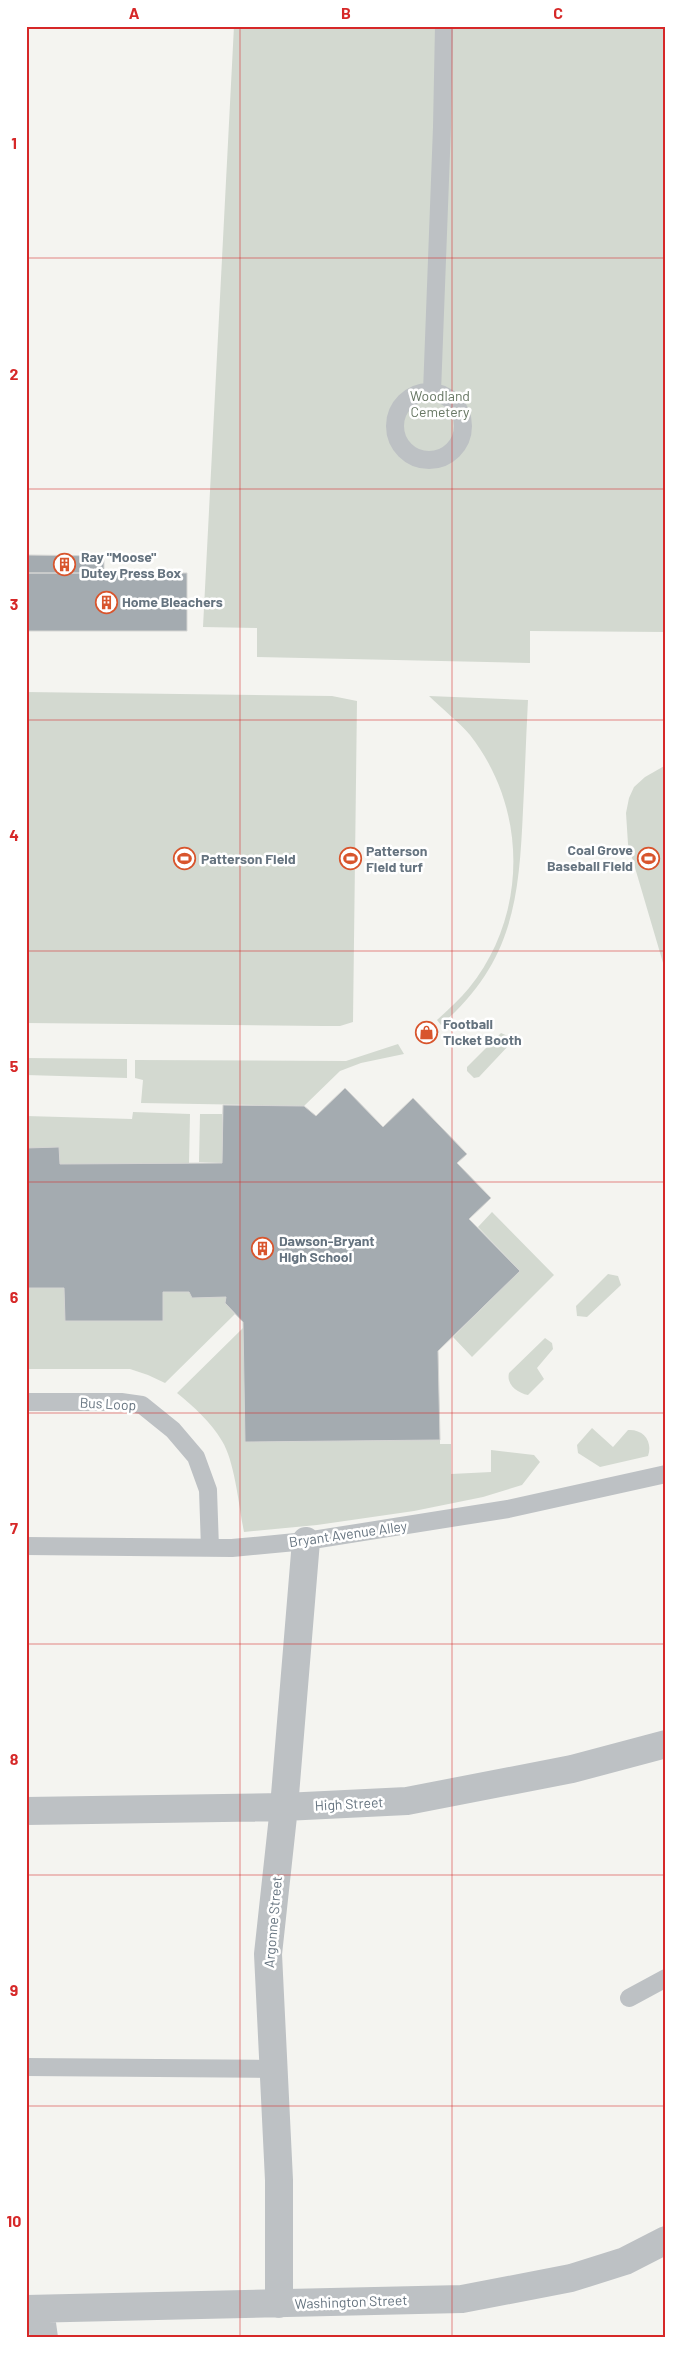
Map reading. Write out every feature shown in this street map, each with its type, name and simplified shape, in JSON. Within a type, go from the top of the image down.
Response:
[{"type":"street","name":"Argonne Street","points":[[279,2304],[280,2180],[268,1954],[284,1807],[306,1541]]},
{"type":"street","name":"High Street","points":[[26,1810],[284,1807],[407,1801],[572,1769],[666,1744]]},
{"type":"street","name":"Washington Street","points":[[33,2309],[462,2299],[571,2278],[624,2261],[666,2240]]},
{"type":"street","points":[[33,2309],[44,2338]]},
{"type":"lane","points":[[432,392],[444,26]]},
{"type":"lane","name":"Bus Loop","points":[[26,1402],[121,1402],[142,1405],[172,1430],[196,1457],[208,1490],[210,1548]]},
{"type":"lane","name":"Bryant Avenue Alley","points":[[26,1546],[232,1548],[306,1541],[508,1509],[666,1474]]},
{"type":"lane","points":[[629,1998],[666,1978]]},
{"type":"lane","points":[[26,2067],[274,2069]]},
{"type":"green space","name":"Woodland Cemetery","points":[[234,26],[666,26],[666,632],[530,631],[530,663],[257,657],[257,628],[203,627]]},
{"type":"green space","name":"Patterson Field","points":[[26,692],[332,696],[357,701],[353,1022],[340,1026],[26,1023]]},
{"type":"green space","points":[[429,696],[528,700],[519,873],[508,928],[498,953],[484,977],[465,1001],[441,1025],[437,1020],[469,988],[488,959],[502,928],[511,895],[513,862],[511,828],[503,795],[489,764],[470,735]]},
{"type":"green space","name":"Coal Grove Baseball Field","points":[[666,765],[666,973],[628,844],[626,813],[629,798],[634,787],[645,777]]},
{"type":"green space","points":[[501,1033],[510,1037],[510,1044],[479,1077],[474,1078],[467,1071],[467,1067]]},
{"type":"green space","points":[[398,1044],[404,1054],[361,1063],[340,1071],[304,1106],[141,1103],[143,1080],[135,1078],[135,1060],[346,1061]]},
{"type":"green space","points":[[26,1058],[127,1059],[127,1078],[26,1075]]},
{"type":"green space","points":[[133,1112],[190,1114],[189,1163],[60,1164],[59,1147],[26,1148],[26,1116],[132,1119]]},
{"type":"green space","points":[[200,1114],[222,1114],[222,1163],[199,1162]]},
{"type":"green space","points":[[492,1212],[554,1275],[472,1357],[453,1337],[520,1271],[478,1227]]},
{"type":"green space","points":[[608,1274],[618,1276],[621,1285],[587,1317],[577,1316],[576,1306]]},
{"type":"green space","points":[[26,1288],[64,1288],[65,1321],[163,1321],[163,1292],[189,1292],[193,1298],[226,1297],[225,1303],[235,1314],[165,1383],[130,1369],[26,1369]]},
{"type":"green space","points":[[244,1327],[245,1442],[440,1440],[440,1444],[451,1444],[451,1474],[491,1472],[491,1450],[534,1455],[540,1462],[522,1485],[483,1497],[414,1511],[317,1525],[244,1532],[233,1472],[222,1441],[196,1409],[177,1393]]},
{"type":"green space","points":[[545,1338],[552,1343],[553,1349],[537,1368],[544,1379],[528,1395],[524,1394],[511,1385],[509,1373]]},
{"type":"green space","points":[[592,1428],[613,1447],[628,1430],[634,1430],[643,1434],[648,1441],[648,1456],[600,1467],[578,1453],[577,1445]]},
{"type":"building","name":"Ray \"Moose\" Dutey Press Box","points":[[26,555],[104,556],[104,573],[26,573]]},
{"type":"building","name":"Home Bleachers","points":[[26,573],[187,573],[187,631],[26,631]]},
{"type":"building","name":"Football Ticket Booth","points":[[432,1022],[439,1032],[423,1042],[416,1032]]},
{"type":"building","name":"Dawson-Bryant High School","points":[[345,1088],[383,1127],[413,1098],[467,1154],[457,1163],[491,1198],[469,1219],[520,1271],[438,1351],[440,1440],[245,1442],[243,1322],[225,1303],[226,1297],[192,1298],[189,1292],[163,1292],[163,1321],[65,1321],[64,1288],[26,1288],[26,1148],[59,1147],[60,1164],[222,1163],[223,1105],[304,1106],[316,1116]]},
{"type":"place","name":"Ray \"Moose\" Dutey Press Box","points":[[65,565]]},
{"type":"place","name":"Home Bleachers","points":[[106,602]]},
{"type":"place","name":"Coal Grove Baseball Field","points":[[649,858]]},
{"type":"place","name":"Patterson Field","points":[[185,859]]},
{"type":"place","name":"Patterson Field turf","points":[[350,859]]},
{"type":"place","name":"Football Ticket Booth","points":[[427,1032]]},
{"type":"place","name":"Dawson-Bryant High School","points":[[263,1249]]}]
